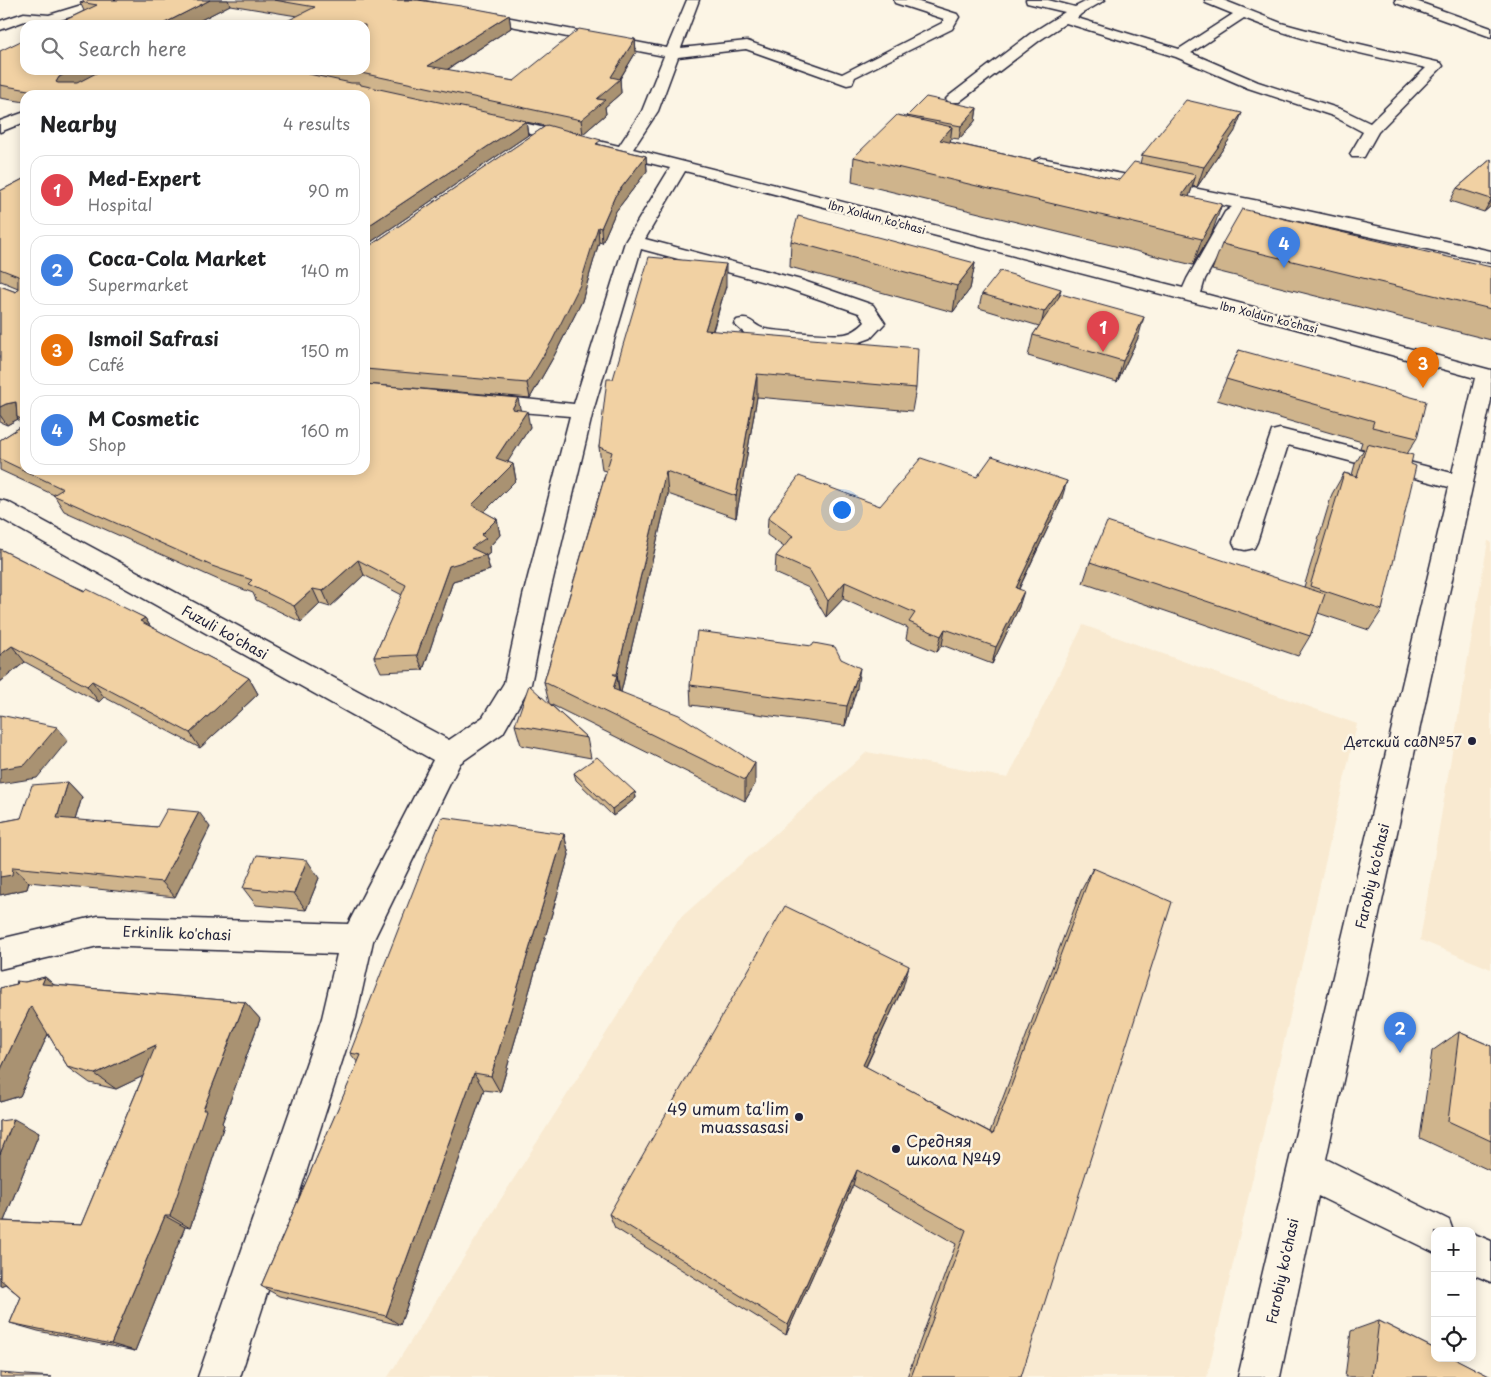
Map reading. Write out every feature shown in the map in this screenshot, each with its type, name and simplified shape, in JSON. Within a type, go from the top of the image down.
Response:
[{"type":"street","points":[[50,19],[112,0]]},
{"type":"street","points":[[398,0],[672,54],[747,45],[847,81],[849,75],[947,26],[952,17],[900,0]]},
{"type":"street","points":[[623,152],[650,111],[693,0]]},
{"type":"street","points":[[1032,0],[1076,11]]},
{"type":"street","points":[[954,99],[1035,37],[1076,11],[1099,0]]},
{"type":"street","points":[[1211,0],[1276,26],[1344,45],[1436,66],[1372,130],[1358,154]]},
{"type":"street","points":[[1401,0],[1491,33]]},
{"type":"street","points":[[1076,11],[1070,20],[1181,54],[1253,86],[1338,113],[1372,130]]},
{"type":"street","points":[[1181,54],[1242,12]]},
{"type":"street","points":[[0,26],[24,17],[54,20]]},
{"type":"street","name":"Ibn Xoldun ko'chasi","points":[[470,116],[546,132],[680,165],[1489,375]]},
{"type":"street","points":[[0,126],[20,119]]},
{"type":"street","points":[[530,144],[546,132]]},
{"type":"street","points":[[1024,160],[1294,213],[1491,257]]},
{"type":"street","points":[[219,1377],[339,1018],[357,939],[450,755],[494,725],[517,684],[536,596],[582,411],[634,242],[680,165]]},
{"type":"street","points":[[1190,296],[1196,279],[1234,212],[1250,205]]},
{"type":"street","points":[[634,242],[794,284],[866,309],[875,323],[864,334],[846,341],[757,334],[744,324]]},
{"type":"street","name":"Farobiy ko'chasi","points":[[1259,1377],[1304,1169],[1462,484],[1489,375]]},
{"type":"street","points":[[464,400],[582,411]]},
{"type":"street","points":[[1246,542],[1280,436],[1462,484]]},
{"type":"street","name":"Fuzuli ko'chasi","points":[[0,508],[450,755]]},
{"type":"street","name":"Erkinlik ko'chasi","points":[[0,954],[98,931],[357,939]]},
{"type":"street","points":[[1304,1169],[1431,1232]]},
{"type":"street","points":[[1476,1255],[1491,1262]]},
{"type":"shaded area","name":"Детский сад№57","points":[[1488,541],[1491,542],[1491,969],[1420,940]]},
{"type":"shaded area","name":"Средняя школа №49","points":[[1083,625],[1357,724],[1207,1377],[388,1377],[678,920],[867,752],[1008,778]]},
{"type":"building","points":[[86,0],[210,0],[171,20],[66,20],[97,5],[80,2]]},
{"type":"building","points":[[274,0],[418,0],[509,15],[428,66],[514,81],[579,29],[635,39],[611,77],[620,79],[597,99],[605,100],[581,120],[370,75],[370,20],[289,20],[315,7]]},
{"type":"building","points":[[20,41],[20,75],[63,75],[56,82],[58,83],[77,83],[92,75],[313,75],[351,83],[360,83],[361,85],[526,121],[370,225],[370,90],[28,90],[0,85],[0,51]]},
{"type":"building","points":[[926,97],[977,108],[961,126],[907,116]]},
{"type":"building","points":[[1186,100],[1242,113],[1204,167],[1142,155]]},
{"type":"building","points":[[897,115],[952,127],[940,140],[1119,180],[1134,162],[1196,175],[1182,195],[1222,204],[1202,239],[854,157]]},
{"type":"building","points":[[547,125],[601,140],[596,144],[646,156],[615,196],[601,228],[598,227],[580,285],[552,341],[527,383],[370,369],[370,246]]},
{"type":"building","points":[[1491,159],[1491,199],[1457,188]]},
{"type":"building","points":[[20,181],[20,418],[17,417],[16,402],[0,407],[0,286],[16,292],[18,290],[18,276],[0,269],[0,191]]},
{"type":"building","points":[[1242,209],[1491,267],[1491,309],[1222,244]]},
{"type":"building","points":[[798,216],[975,263],[957,286],[791,241]]},
{"type":"building","points":[[649,257],[726,264],[705,330],[918,348],[916,388],[757,374],[736,496],[666,471],[617,674],[613,674],[617,676],[613,689],[679,715],[755,763],[745,780],[544,682],[612,452],[599,447],[607,379],[613,379]]},
{"type":"building","points":[[1000,271],[1061,289],[1044,312],[982,294]]},
{"type":"building","points":[[1061,294],[1144,317],[1123,361],[1033,335]]},
{"type":"building","points":[[1239,350],[1426,401],[1417,438],[1372,427],[1374,421],[1226,379]]},
{"type":"building","points":[[370,384],[518,398],[512,409],[527,411],[496,458],[513,464],[472,505],[497,519],[481,535],[486,538],[471,548],[486,555],[449,566],[417,655],[374,657],[406,585],[358,560],[323,591],[313,589],[294,606],[248,584],[252,580],[212,566],[53,495],[63,489],[34,475],[370,475]]},
{"type":"building","points":[[20,427],[20,469],[0,459],[0,440]]},
{"type":"building","points":[[1367,444],[1413,455],[1411,464],[1416,466],[1382,610],[1310,586],[1344,473],[1357,477]]},
{"type":"building","points":[[992,456],[1067,481],[1016,588],[1024,591],[996,647],[945,629],[941,636],[909,622],[915,613],[845,582],[828,601],[810,571],[776,556],[793,536],[768,518],[799,476],[880,506],[921,458],[977,477]]},
{"type":"building","points":[[1107,522],[1325,594],[1310,636],[1090,562]]},
{"type":"building","points":[[0,549],[84,591],[87,589],[145,618],[140,621],[249,678],[190,733],[92,681],[87,686],[12,646],[0,655]]},
{"type":"building","points":[[697,631],[812,646],[814,643],[835,647],[841,659],[860,668],[847,706],[690,685]]},
{"type":"building","points":[[529,685],[587,738],[515,725]]},
{"type":"building","points":[[0,715],[57,727],[25,765],[0,769]]},
{"type":"building","points":[[597,757],[635,792],[612,809],[574,773]]},
{"type":"building","points":[[68,782],[57,818],[157,827],[167,809],[199,812],[162,882],[13,867],[12,875],[0,877],[0,822],[21,818],[32,785]]},
{"type":"building","points":[[442,817],[564,834],[491,1076],[474,1073],[386,1316],[261,1286],[361,1055],[350,1053]]},
{"type":"building","points":[[257,855],[307,860],[294,893],[243,888]]},
{"type":"building","name":"49 umum ta'lim muassasasi","points":[[1093,868],[1172,902],[1021,1377],[911,1377],[966,1230],[857,1170],[788,1325],[609,1214],[785,906],[909,966],[863,1065],[993,1134]]},
{"type":"building","points":[[45,977],[42,984],[245,1002],[203,1110],[206,1110],[170,1216],[165,1216],[111,1344],[10,1323],[21,1297],[0,1279],[0,1221],[81,1225],[156,1045],[95,1074],[68,1067],[31,1006],[0,1071],[0,988],[17,984],[16,981],[25,982]]},
{"type":"building","points":[[1459,1032],[1491,1046],[1491,1141],[1448,1121]]},
{"type":"building","points":[[14,1119],[0,1154],[0,1121]]},
{"type":"building","points":[[1379,1321],[1431,1347],[1431,1362],[1462,1362],[1491,1377],[1372,1377]]},
{"type":"building","points":[[0,1373],[52,1377],[0,1377]]},
{"type":"place","name":"M Cosmetic","points":[[1284,268]]},
{"type":"place","name":"Med-Expert","points":[[1103,352]]},
{"type":"place","name":"Ismoil Safrasi","points":[[1423,388]]},
{"type":"place","name":"Детский сад№57","points":[[1472,741]]},
{"type":"place","name":"Coca-Cola Market","points":[[1400,1053]]},
{"type":"place","name":"49 umum ta'lim muassasasi","points":[[799,1117]]},
{"type":"place","name":"Средняя школа №49","points":[[896,1149]]}]
